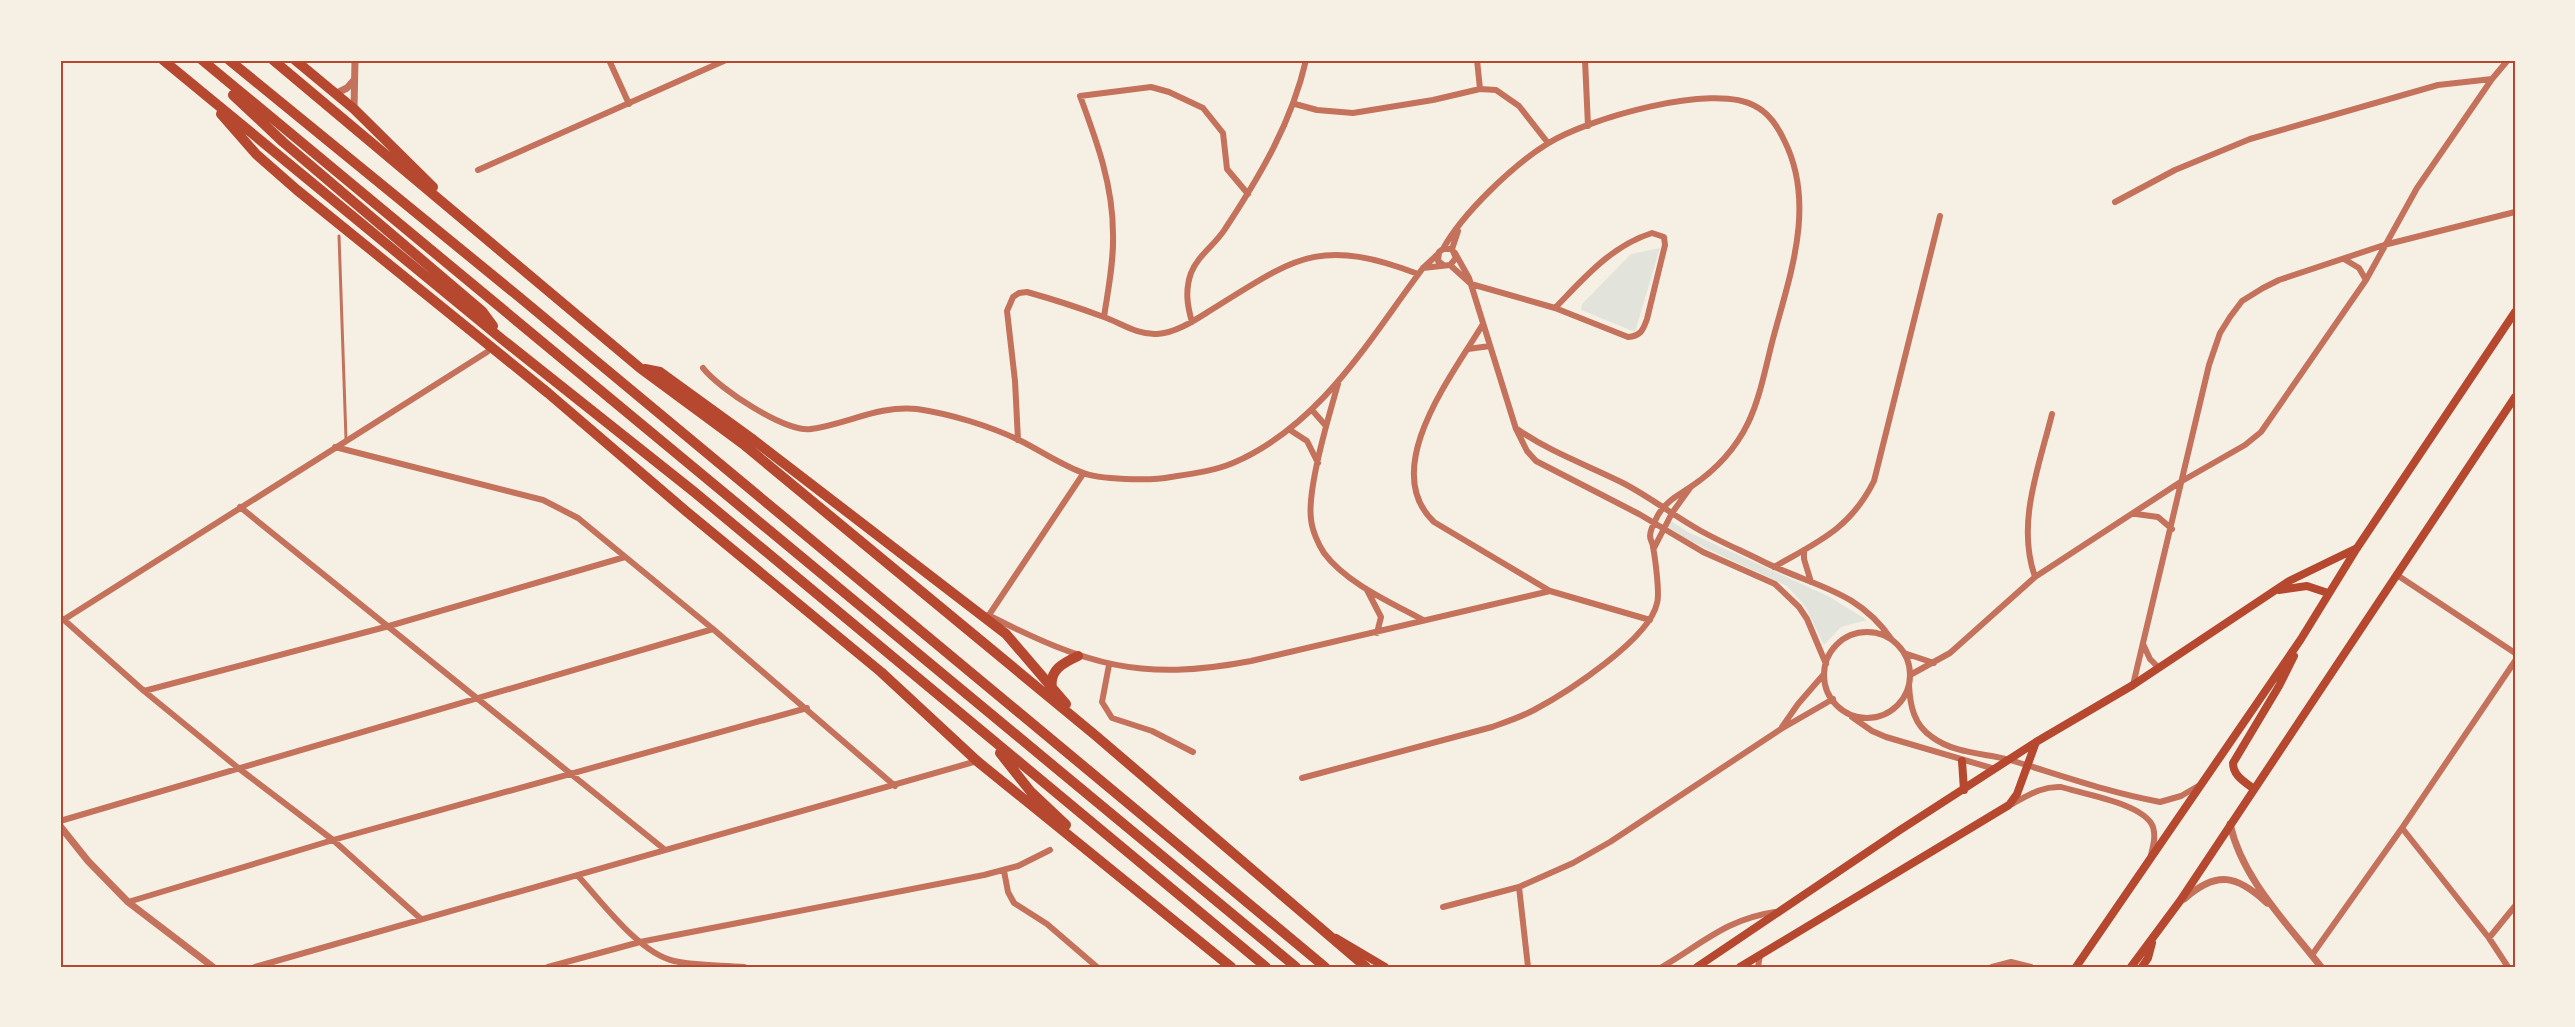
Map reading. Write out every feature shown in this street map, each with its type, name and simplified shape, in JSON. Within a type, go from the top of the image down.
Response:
[{"type":"highway","points":[[163,60],[503,340],[693,491],[1266,967]]},
{"type":"highway","points":[[192,60],[283,142],[482,311],[503,340]]},
{"type":"highway","points":[[202,60],[1296,967]]},
{"type":"highway","points":[[229,60],[509,289],[1325,967]]},
{"type":"highway","points":[[273,60],[640,368],[743,444],[1095,735],[1366,967]]},
{"type":"highway","points":[[295,60],[354,109],[436,191],[442,203]]},
{"type":"highway","points":[[206,96],[250,148],[297,190],[548,393],[687,512],[881,672],[977,761],[1231,967]]},
{"type":"highway","points":[[640,368],[660,372],[987,617],[1023,651],[1052,688],[1095,735]]},
{"type":"highway","points":[[1052,688],[1050,680],[1053,673],[1059,666],[1078,656]]},
{"type":"highway","points":[[985,735],[1031,792],[1123,879]]},
{"type":"main road","points":[[2076,967],[2301,639],[2356,548],[2515,312]]},
{"type":"main road","points":[[2131,967],[2180,901],[2515,397]]},
{"type":"main road","points":[[1697,967],[1776,912],[2036,742],[2133,685],[2303,573],[2356,548]]},
{"type":"main road","points":[[2276,591],[2307,586],[2328,593]]},
{"type":"main road","points":[[2254,789],[2238,776],[2234,770],[2234,763],[2279,686],[2301,639]]},
{"type":"main road","points":[[1740,967],[2009,805],[2017,794],[2036,742]]},
{"type":"main road","points":[[1962,761],[1964,790]]},
{"type":"main road","points":[[1321,930],[1385,967]]},
{"type":"main road","points":[[2142,967],[2148,958],[2154,937]]},
{"type":"street","points":[[354,109],[355,60]]},
{"type":"street","points":[[609,60],[629,104]]},
{"type":"street","points":[[478,170],[726,60]]},
{"type":"street","points":[[1192,322],[1187,293],[1194,267],[1220,236],[1248,194],[1278,141],[1295,104],[1306,60]]},
{"type":"street","points":[[1477,60],[1480,89]]},
{"type":"street","points":[[1585,60],[1588,126]]},
{"type":"street","points":[[1910,675],[1934,663],[1964,641],[2035,576],[2182,481],[2245,445],[2261,432],[2366,280],[2417,188],[2492,79],[2508,60]]},
{"type":"street","points":[[2115,202],[2194,162],[2250,140],[2438,85],[2492,79]]},
{"type":"street","points":[[336,94],[354,80]]},
{"type":"street","points":[[1104,317],[1113,236],[1111,197],[1104,162],[1080,96],[1151,87],[1169,92],[1203,108],[1223,134],[1227,169],[1248,194]]},
{"type":"street","points":[[1295,104],[1317,110],[1353,113],[1433,100],[1480,89],[1496,90],[1519,106],[1548,143]]},
{"type":"street","points":[[703,368],[711,379],[731,394],[793,428],[809,430],[864,414],[892,409],[916,409],[954,417],[1018,440],[1083,474],[1143,479],[1187,475],[1231,464],[1290,430],[1312,410],[1339,381],[1421,271],[1462,222],[1485,197],[1548,143],[1588,126],[1668,103],[1711,98],[1740,100],[1756,106],[1779,129],[1790,152],[1797,175],[1800,220],[1794,260],[1750,420],[1730,454],[1690,487],[1678,493],[1662,508],[1654,523],[1650,535],[1654,548],[1658,603],[1650,620],[1613,658],[1553,699],[1526,714],[1492,727],[1302,778]]},
{"type":"street","points":[[2133,685],[2172,529],[2209,365],[2220,333],[2242,302],[2263,288],[2384,245],[2515,212]]},
{"type":"street","points":[[1774,567],[1842,526],[1862,504],[1874,481],[1940,216]]},
{"type":"street","points":[[1450,265],[1456,258],[1453,251],[1462,222]]},
{"type":"street","points":[[1018,440],[1015,381],[1007,311],[1013,297],[1019,293],[1027,292],[1104,317],[1146,334],[1159,334],[1192,322],[1277,269],[1299,259],[1316,255],[1345,254],[1421,271],[1442,264],[1450,265],[1471,284],[1555,308],[1628,337],[1639,334],[1647,319],[1665,245],[1664,237],[1652,233],[1645,235],[1613,252],[1555,308]]},
{"type":"street","points":[[1440,251],[1453,251]]},
{"type":"street","points":[[1440,251],[1438,261],[1442,264]]},
{"type":"street","points":[[1453,251],[1471,284],[1516,429],[1527,451],[1545,468],[1654,523],[1703,552],[1775,584],[1799,607],[1807,619],[1826,664]]},
{"type":"street","points":[[2344,259],[2359,268],[2366,280]]},
{"type":"street","points":[[1483,324],[1431,413],[1418,442],[1413,469],[1414,487],[1424,512],[1434,522],[1550,591],[1650,620]]},
{"type":"street","points":[[1468,349],[1490,346]]},
{"type":"street","points":[[421,919],[333,840],[237,767],[62,621],[487,351]]},
{"type":"street","points":[[1339,381],[1326,426],[1311,504],[1313,530],[1325,554],[1335,565],[1367,589],[1424,621]]},
{"type":"street","points":[[1312,410],[1326,426]]},
{"type":"street","points":[[2035,576],[2026,540],[2027,523],[2031,495],[2052,414]]},
{"type":"street","points":[[1516,429],[1549,449],[1625,484],[1700,530],[1774,567],[1835,591],[1863,607],[1879,621],[1903,653],[1910,675],[1910,705],[1915,718],[1932,737],[1970,753],[2009,760],[2160,802],[2181,796],[2200,784]]},
{"type":"street","points":[[1290,430],[1307,441],[1318,464]]},
{"type":"street","points":[[335,447],[543,500],[578,518],[807,708],[895,786]]},
{"type":"street","points":[[1083,474],[987,617],[1078,656],[1109,665],[1173,671],[1212,668],[1377,633],[1550,591]]},
{"type":"street","points":[[1654,548],[1672,513],[1690,487]]},
{"type":"street","points":[[240,507],[664,849]]},
{"type":"street","points":[[2134,514],[2157,517],[2172,529]]},
{"type":"street","points":[[1804,550],[1804,560],[1812,582]]},
{"type":"street","points":[[144,691],[389,626],[625,557]]},
{"type":"street","points":[[2397,575],[2515,653]]},
{"type":"street","points":[[1367,589],[1381,617],[1377,633]]},
{"type":"street","points":[[60,820],[713,629]]},
{"type":"street","points":[[1893,640],[1873,632],[1860,632],[1846,637],[1834,647],[1824,674],[1827,691],[1833,699],[1872,731],[1962,761],[1995,769]]},
{"type":"street","points":[[2143,644],[2150,659],[2159,668]]},
{"type":"street","points":[[1903,653],[1934,663]]},
{"type":"street","points":[[2312,955],[2402,828],[2515,661]]},
{"type":"street","points":[[1109,665],[1102,702],[1112,718],[1152,731],[1193,752]]},
{"type":"street","points":[[1780,729],[1824,674]]},
{"type":"street","points":[[1847,712],[1868,718],[1881,715],[1892,710],[1902,700],[1909,685]]},
{"type":"street","points":[[1443,907],[1519,888],[1573,863],[1610,842],[1780,729],[1833,699]]},
{"type":"street","points":[[129,902],[333,840],[567,773],[807,708]]},
{"type":"street","points":[[255,967],[977,761]]},
{"type":"street","points":[[2009,805],[2041,789],[2061,787],[2137,810],[2145,815],[2153,828],[2155,837],[2151,856]]},
{"type":"street","points":[[2230,824],[2238,850],[2276,911],[2321,967]]},
{"type":"street","points":[[60,826],[88,861],[129,902],[213,967]]},
{"type":"street","points":[[2402,828],[2489,938],[2508,967]]},
{"type":"street","points":[[551,967],[640,942],[1004,871],[1050,850]]},
{"type":"street","points":[[1004,871],[1008,892],[1014,903],[1047,924],[1097,967]]},
{"type":"street","points":[[578,876],[640,942],[674,961],[744,967]]},
{"type":"street","points":[[2180,901],[2206,882],[2228,880],[2250,887],[2276,911]]},
{"type":"street","points":[[1519,888],[1528,967]]},
{"type":"street","points":[[2489,938],[2515,906]]},
{"type":"street","points":[[1662,967],[1728,925],[1753,915],[1776,912]]},
{"type":"street","points":[[1758,967],[1760,954]]},
{"type":"street","points":[[1992,967],[2011,962],[2031,967]]},
{"type":"lane","points":[[339,236],[346,439]]},
{"type":"shaded area","points":[[1660,248],[1635,332],[1581,310],[1582,304],[1631,254]]},
{"type":"shaded area","points":[[1671,521],[1688,532],[1828,596],[1867,620],[1841,627],[1824,645],[1805,606],[1787,586],[1686,539],[1667,526]]}]
